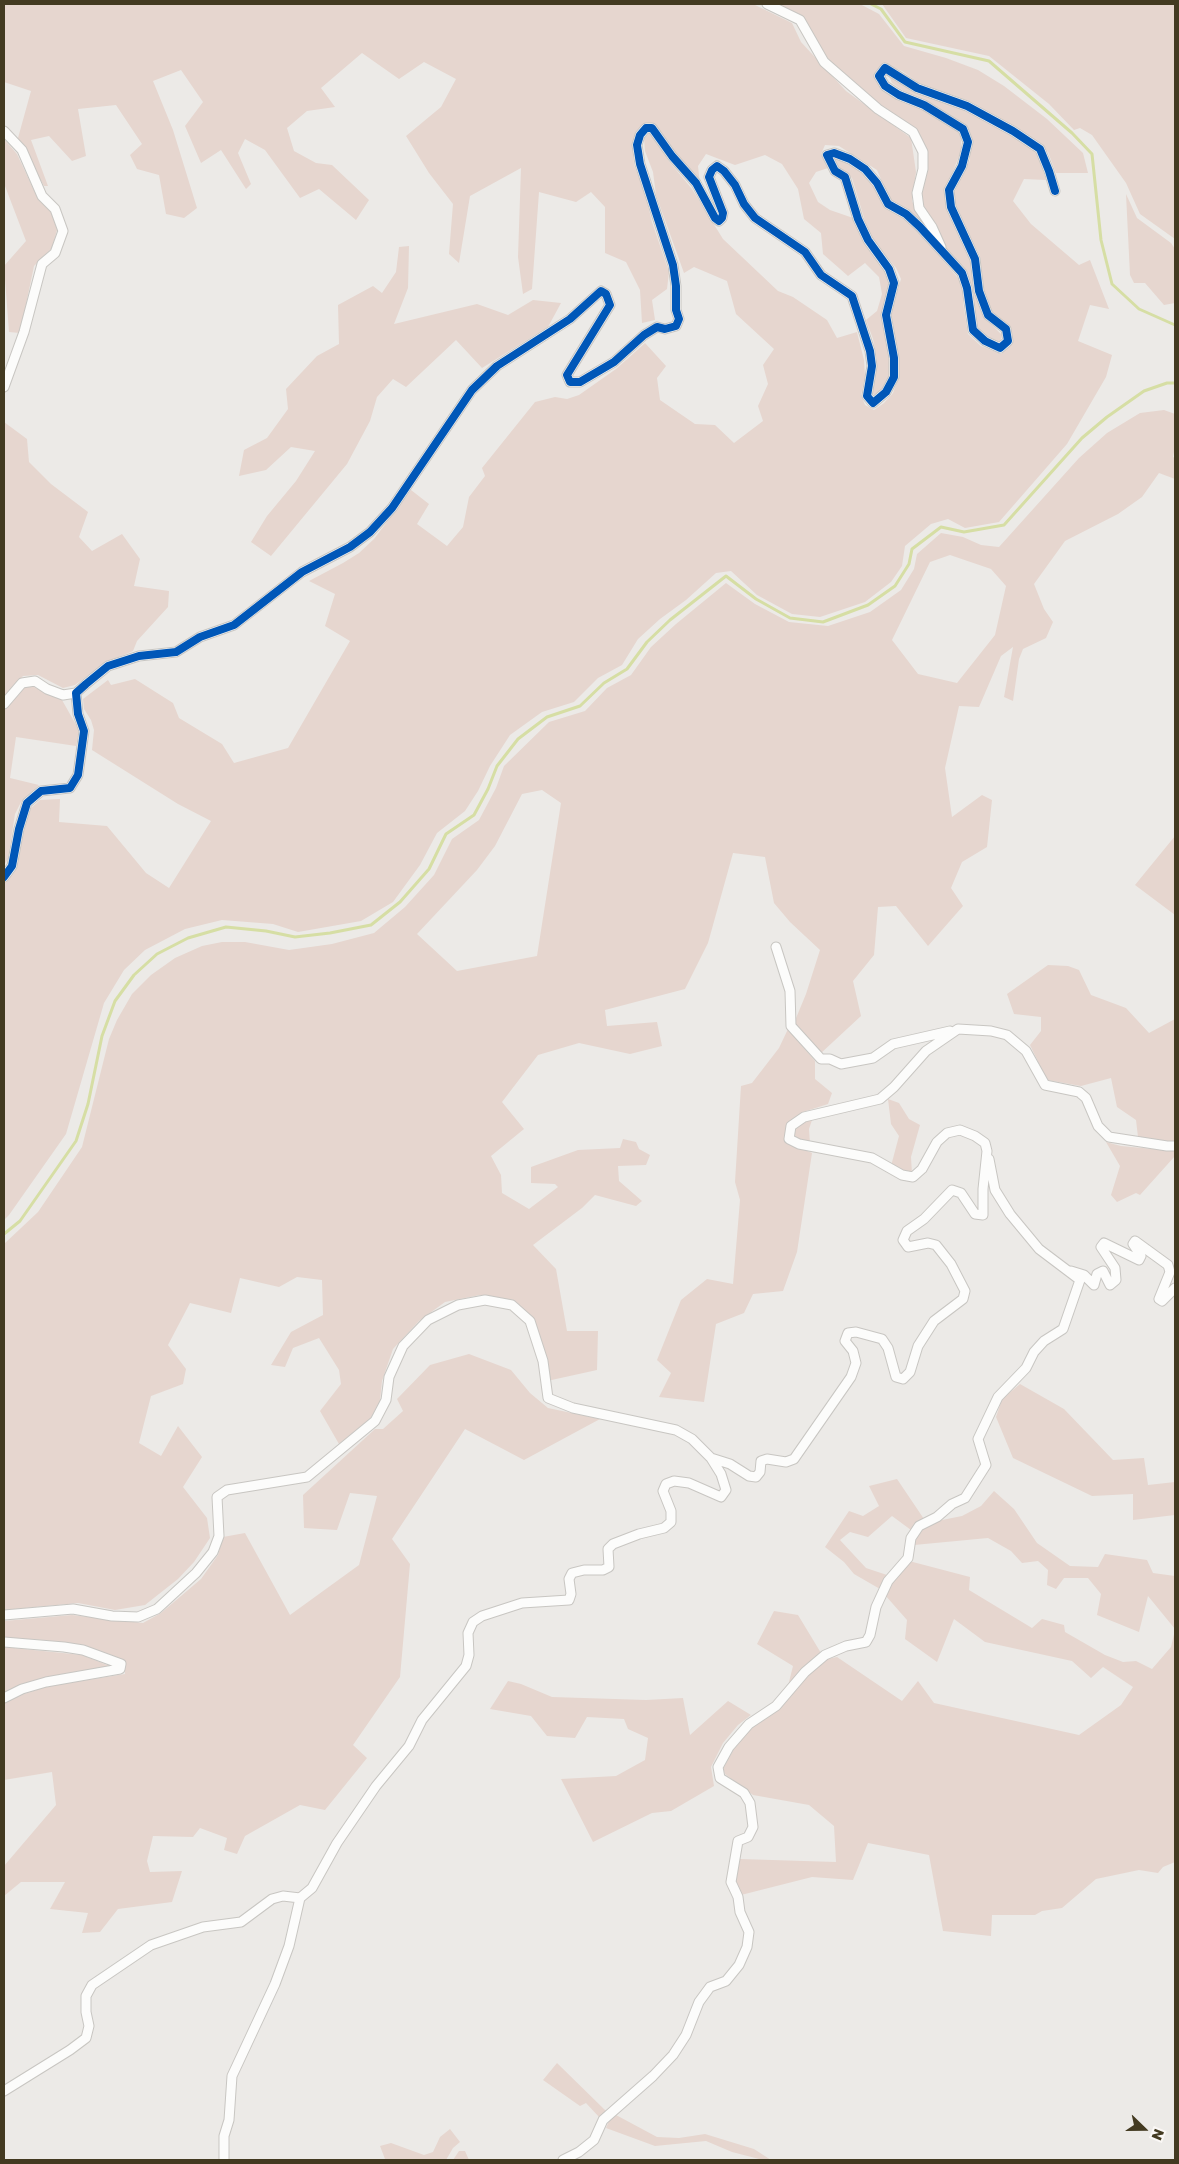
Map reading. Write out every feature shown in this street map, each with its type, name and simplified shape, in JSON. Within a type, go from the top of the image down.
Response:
[{"type":"street","points":[[768,4],[800,20],[824,62],[878,109],[913,132],[923,152],[923,169],[917,193],[919,208],[932,227],[945,256]]},
{"type":"street","points":[[4,704],[22,683],[35,681],[47,689],[63,695],[76,693],[108,666],[139,656],[176,652],[200,637],[234,625],[302,572],[350,547],[370,532],[392,508],[472,390],[497,366],[570,319],[601,291],[606,294],[610,304],[567,375],[570,382],[580,382],[614,362],[644,335],[657,327],[665,329],[676,326],[679,319],[676,310],[676,286],[673,265],[640,164],[637,145],[640,135],[646,128],[652,128],[672,156],[696,184],[715,218],[719,221],[723,213],[709,178],[712,170],[717,166],[724,171],[735,185],[744,204],[755,218],[805,252],[821,275],[852,296],[870,351],[872,366],[867,396],[873,403],[886,392],[894,377],[894,358],[886,315],[894,283],[889,269],[868,240],[858,218],[845,177],[835,170],[826,155],[834,153],[850,159],[865,170],[877,183],[888,204],[906,214],[920,227],[962,273],[968,288],[973,330],[985,341],[1000,348],[1008,341],[1006,329],[988,315],[979,291],[975,259],[951,206],[948,190],[962,166],[968,142],[963,128],[924,105],[885,86],[879,76],[885,68],[917,88],[967,106],[1013,131],[1040,149],[1055,191]]},
{"type":"street","points":[[4,131],[22,150],[42,196],[55,209],[63,230],[55,253],[42,264],[24,332],[4,387]]},
{"type":"street","points":[[4,877],[12,866],[19,828],[27,804],[40,791],[70,788],[78,775],[84,731],[78,714],[76,693]]},
{"type":"street","points":[[776,947],[790,991],[791,1026],[821,1059],[830,1059],[841,1064],[873,1058],[893,1044],[958,1029],[990,1031],[1007,1035],[1026,1051],[1045,1085],[1079,1092],[1086,1098],[1098,1126],[1109,1137],[1175,1146]]},
{"type":"street","points":[[563,2160],[579,2152],[594,2140],[603,2120],[653,2076],[673,2055],[686,2034],[699,2002],[710,1987],[726,1981],[739,1965],[747,1947],[749,1932],[740,1912],[738,1897],[731,1882],[738,1841],[748,1837],[753,1827],[750,1803],[744,1793],[720,1778],[718,1767],[729,1746],[749,1724],[776,1706],[805,1672],[825,1655],[846,1646],[866,1642],[870,1635],[876,1607],[888,1581],[908,1558],[911,1538],[919,1526],[937,1517],[952,1504],[965,1498],[986,1465],[978,1439],[998,1397],[1026,1368],[1034,1352],[1044,1341],[1063,1329],[1080,1280],[1039,1250],[1010,1214],[995,1190],[985,1142],[960,1130],[947,1133],[937,1142],[922,1169],[913,1178],[902,1175],[872,1158],[799,1144],[789,1139],[790,1126],[804,1117],[880,1099],[894,1087],[926,1051],[958,1029]]},
{"type":"street","points":[[711,1458],[730,1464],[749,1476],[756,1477],[760,1472],[761,1461],[767,1459],[786,1462],[794,1459],[851,1377],[856,1363],[853,1351],[845,1341],[848,1333],[856,1332],[882,1339],[888,1348],[896,1377],[903,1379],[910,1372],[918,1346],[934,1321],[963,1299],[965,1291],[951,1264],[936,1245],[928,1242],[908,1247],[903,1240],[907,1231],[924,1219],[952,1190],[961,1193],[975,1214],[983,1215],[983,1189],[987,1151]]},
{"type":"street","points":[[1066,1269],[1084,1275],[1094,1285],[1097,1274],[1103,1271],[1110,1285],[1116,1280],[1115,1268],[1101,1247],[1104,1244],[1139,1260],[1141,1256],[1133,1244],[1136,1240],[1168,1265],[1170,1272],[1159,1299],[1162,1301],[1175,1288]]},
{"type":"street","points":[[4,1616],[73,1609],[112,1616],[138,1617],[157,1610],[196,1573],[213,1552],[219,1536],[217,1498],[227,1490],[307,1477],[375,1421],[386,1400],[389,1377],[403,1346],[428,1320],[458,1305],[485,1300],[512,1305],[530,1321],[542,1361],[548,1398],[573,1408],[676,1430],[692,1439],[711,1458],[722,1474],[726,1490],[721,1497],[689,1483],[674,1482],[666,1484],[663,1491],[671,1511],[671,1522],[664,1528],[639,1534],[614,1544],[608,1549],[609,1567],[603,1570],[584,1570],[572,1573],[568,1579],[571,1594],[570,1600],[522,1603],[482,1616],[473,1622],[468,1633],[469,1655],[466,1666],[422,1720],[409,1746],[376,1786],[337,1843],[312,1888],[300,1898],[289,1946],[275,1984],[232,2076],[229,2120],[224,2136],[224,2160]]},
{"type":"street","points":[[4,1642],[83,1650],[121,1664],[120,1669],[46,1682],[22,1689],[4,1698]]},
{"type":"street","points":[[4,2091],[86,2038],[89,2026],[86,2012],[86,1996],[92,1985],[151,1945],[203,1927],[241,1922],[272,1899],[283,1896],[300,1898]]},
{"type":"shaded area","points":[[4,4],[753,4],[792,23],[801,42],[846,91],[911,138],[916,172],[912,201],[923,226],[890,200],[877,170],[839,146],[825,145],[821,154],[828,168],[816,172],[809,183],[818,202],[830,210],[856,219],[887,270],[892,282],[888,300],[892,376],[885,390],[878,396],[872,394],[877,360],[873,339],[866,320],[877,311],[882,294],[879,277],[865,263],[848,276],[823,254],[821,233],[804,219],[798,189],[782,164],[765,155],[735,165],[706,154],[698,166],[700,184],[675,155],[657,126],[645,124],[639,129],[633,149],[634,165],[644,189],[652,222],[669,272],[667,289],[652,300],[655,320],[642,323],[640,290],[626,262],[605,253],[605,207],[591,192],[576,202],[539,192],[532,289],[523,294],[518,257],[521,168],[470,196],[459,263],[449,254],[453,204],[429,173],[406,136],[441,107],[456,79],[424,62],[399,79],[362,53],[321,88],[335,107],[307,111],[287,128],[294,151],[316,163],[332,165],[369,200],[356,220],[319,189],[300,198],[265,150],[245,139],[238,153],[251,184],[246,189],[221,150],[201,163],[185,126],[203,102],[181,70],[153,81],[173,130],[197,208],[184,218],[166,214],[159,175],[137,169],[130,155],[142,144],[116,105],[78,109],[86,156],[72,161],[49,136],[31,140],[48,186],[44,186],[18,138],[31,91],[4,82]]},
{"type":"shaded area","points":[[773,4],[860,4],[879,14],[904,46],[946,58],[978,70],[1004,86],[1047,119],[1083,153],[1088,173],[1056,173],[1048,152],[1019,129],[969,101],[919,83],[902,71],[884,64],[876,76],[961,133],[961,151],[944,194],[949,212],[972,260],[979,302],[986,319],[1002,335],[1000,343],[989,339],[978,330],[973,315],[970,286],[948,253],[934,223],[922,209],[920,193],[928,167],[927,154],[914,129],[878,105],[827,60],[803,18]]},
{"type":"shaded area","points":[[882,4],[1175,4],[1175,239],[1140,214],[1126,183],[1092,135],[1080,128],[1074,130],[1049,104],[989,56],[906,38]]},
{"type":"shaded area","points":[[888,74],[918,92],[970,112],[1012,135],[1038,153],[1046,180],[1024,179],[1013,201],[1031,224],[1079,265],[1090,260],[1109,309],[1090,305],[1078,341],[1112,355],[1106,377],[1067,444],[999,522],[965,528],[948,519],[931,524],[905,546],[902,566],[891,582],[865,602],[820,617],[792,614],[757,595],[731,571],[716,573],[638,639],[622,665],[598,678],[574,702],[542,712],[510,735],[465,811],[437,833],[420,865],[393,902],[361,921],[298,932],[273,924],[222,920],[185,929],[145,950],[124,970],[104,1003],[66,1134],[4,1220],[4,883],[15,869],[23,830],[31,808],[40,800],[60,799],[59,822],[107,826],[146,873],[169,888],[211,821],[178,804],[92,750],[94,730],[91,720],[84,709],[83,699],[108,680],[111,685],[135,679],[173,703],[179,718],[222,744],[234,763],[288,748],[350,641],[325,626],[335,594],[309,581],[359,553],[374,539],[411,490],[429,504],[417,524],[447,546],[463,527],[469,497],[485,476],[482,468],[535,402],[555,397],[567,399],[579,395],[616,369],[645,343],[666,366],[657,378],[660,400],[695,424],[715,425],[734,443],[763,421],[758,406],[768,384],[763,365],[774,349],[736,314],[727,281],[694,267],[684,273],[656,195],[653,172],[645,151],[644,138],[650,132],[668,160],[692,189],[723,239],[778,291],[793,297],[827,320],[837,338],[857,332],[864,360],[865,376],[861,395],[865,405],[874,410],[884,403],[893,393],[899,376],[898,358],[890,316],[901,279],[896,268],[868,231],[852,178],[839,169],[832,158],[837,157],[849,162],[864,173],[920,233],[958,278],[964,289],[963,303],[968,334],[981,346],[1001,354],[1012,344],[1009,329],[991,311],[983,290],[980,256],[956,209],[954,192],[970,160],[970,141],[966,128],[955,119],[892,83]]},
{"type":"shaded area","points":[[4,139],[17,154],[38,199],[52,212],[57,230],[52,248],[34,266],[20,333],[9,332],[4,266],[26,241],[5,186]]},
{"type":"shaded area","points":[[1126,194],[1137,218],[1171,243],[1175,249],[1175,303],[1164,305],[1145,283],[1134,283],[1130,275]]},
{"type":"shaded area","points":[[409,246],[408,288],[394,324],[477,304],[508,315],[533,300],[561,303],[548,327],[482,368],[456,340],[406,387],[393,379],[377,397],[370,421],[347,464],[271,556],[251,542],[267,516],[296,481],[315,451],[291,447],[266,470],[239,476],[244,450],[267,438],[288,409],[286,389],[317,356],[339,344],[338,305],[373,286],[382,293],[396,272],[399,247]]},
{"type":"shaded area","points":[[1164,410],[1175,414],[1175,447],[1173,457],[1175,458],[1175,479],[1159,473],[1142,497],[1118,514],[1065,541],[1034,584],[1044,609],[1053,622],[1046,638],[1023,649],[1019,659],[1013,701],[1004,697],[1013,647],[1001,656],[979,707],[959,706],[945,768],[952,817],[982,795],[992,800],[987,847],[962,862],[951,888],[963,906],[928,946],[896,906],[878,907],[874,955],[853,981],[861,1016],[820,1054],[794,1023],[806,994],[820,950],[790,922],[774,903],[765,857],[733,853],[708,943],[685,989],[605,1010],[607,1026],[657,1022],[662,1046],[630,1054],[579,1043],[538,1055],[502,1102],[524,1129],[491,1156],[501,1175],[502,1193],[529,1209],[558,1187],[555,1184],[531,1183],[531,1167],[578,1150],[620,1148],[623,1139],[636,1142],[639,1149],[650,1155],[646,1165],[618,1166],[619,1181],[642,1201],[636,1206],[595,1195],[582,1208],[533,1245],[556,1269],[567,1331],[598,1331],[597,1370],[547,1381],[545,1358],[534,1319],[513,1300],[480,1295],[445,1302],[419,1321],[393,1349],[382,1381],[380,1401],[370,1419],[339,1444],[320,1411],[341,1384],[339,1370],[319,1338],[293,1348],[285,1367],[271,1365],[291,1332],[323,1315],[322,1280],[297,1277],[279,1287],[240,1278],[231,1313],[190,1303],[168,1345],[186,1369],[183,1384],[151,1396],[139,1443],[161,1456],[178,1426],[202,1457],[183,1487],[207,1518],[210,1538],[194,1562],[178,1579],[145,1605],[115,1610],[78,1603],[4,1610],[4,1244],[38,1212],[82,1147],[109,1039],[117,1020],[132,994],[151,975],[175,958],[202,946],[222,942],[245,942],[289,950],[332,944],[374,933],[405,907],[434,875],[452,839],[479,820],[496,788],[504,766],[549,722],[585,711],[607,688],[631,675],[651,647],[726,583],[755,604],[789,622],[828,626],[870,612],[901,590],[914,569],[917,554],[941,533],[963,537],[981,545],[999,547],[1079,458],[1107,433],[1140,413]],"holes":[[[950,555],[991,569],[1006,586],[995,635],[957,683],[918,674],[892,640],[930,562]],[[542,790],[561,803],[537,956],[457,971],[417,934],[477,870],[495,846],[522,794]]]},
{"type":"shaded area","points":[[4,422],[27,439],[29,462],[51,484],[88,512],[79,537],[92,551],[122,534],[140,559],[134,586],[169,591],[168,607],[137,641],[133,651],[105,663],[75,685],[63,688],[38,675],[23,676],[4,696]]},
{"type":"shaded area","points":[[25,686],[34,687],[62,700],[79,730],[76,746],[16,737],[10,778],[39,785],[21,802],[15,814],[8,859],[4,865],[4,709]]},
{"type":"shaded area","points":[[1175,836],[1175,915],[1135,885]]},
{"type":"shaded area","points":[[1048,965],[1068,966],[1079,970],[1091,995],[1126,1008],[1149,1033],[1175,1019],[1175,1141],[1166,1142],[1138,1137],[1136,1120],[1117,1107],[1111,1078],[1081,1086],[1047,1080],[1030,1045],[1041,1031],[1041,1017],[1014,1014],[1007,994]]},
{"type":"shaded area","points":[[788,1029],[815,1061],[815,1079],[832,1093],[828,1104],[803,1112],[790,1122],[785,1131],[786,1142],[812,1153],[797,1252],[783,1291],[753,1294],[744,1313],[716,1324],[704,1402],[659,1397],[671,1373],[657,1360],[681,1300],[707,1279],[733,1284],[740,1200],[735,1182],[741,1086],[752,1083],[779,1048]]},
{"type":"shaded area","points":[[888,1099],[899,1103],[909,1119],[920,1125],[911,1157],[912,1174],[891,1166],[899,1136],[891,1124]]},
{"type":"shaded area","points":[[813,1117],[809,1129],[810,1144],[792,1138],[793,1127]]},
{"type":"shaded area","points":[[1106,1142],[1121,1146],[1175,1151],[1175,1156],[1140,1195],[1136,1193],[1117,1202],[1111,1195],[1120,1166]]},
{"type":"shaded area","points":[[469,1354],[511,1370],[530,1393],[548,1408],[600,1419],[524,1460],[465,1429],[392,1539],[410,1564],[400,1677],[353,1745],[367,1758],[325,1810],[300,1805],[245,1836],[237,1854],[224,1850],[227,1838],[200,1828],[193,1837],[153,1836],[147,1861],[150,1872],[182,1871],[172,1902],[118,1909],[100,1932],[82,1933],[88,1913],[50,1909],[65,1882],[21,1882],[4,1896],[4,1866],[56,1805],[52,1772],[4,1780],[4,1703],[49,1686],[125,1674],[125,1661],[81,1646],[44,1640],[4,1638],[4,1621],[72,1615],[143,1623],[161,1613],[201,1579],[218,1555],[223,1537],[245,1533],[290,1615],[359,1565],[377,1496],[350,1493],[337,1530],[304,1528],[303,1495],[375,1429],[383,1429],[403,1411],[397,1399],[430,1365]]},
{"type":"shaded area","points":[[1020,1384],[1064,1409],[1113,1460],[1144,1458],[1148,1485],[1175,1482],[1175,1515],[1133,1520],[1133,1494],[1092,1496],[1013,1458],[996,1417],[1002,1399]]},
{"type":"shaded area","points":[[897,1479],[924,1519],[911,1530],[892,1516],[868,1537],[850,1532],[840,1540],[866,1568],[887,1575],[880,1589],[854,1574],[844,1562],[825,1547],[849,1511],[863,1516],[879,1506],[869,1486]]},
{"type":"shaded area","points":[[994,1491],[1014,1509],[1037,1543],[1070,1566],[1098,1567],[1105,1554],[1147,1560],[1153,1573],[1175,1576],[1175,1629],[1148,1596],[1139,1632],[1097,1615],[1101,1594],[1088,1578],[1064,1578],[1056,1589],[1047,1585],[1048,1570],[1038,1561],[1022,1563],[1011,1551],[988,1538],[914,1545],[921,1528],[937,1521],[962,1516],[981,1506]]},
{"type":"shaded area","points":[[909,1561],[970,1577],[969,1590],[1032,1628],[1042,1619],[1064,1625],[1065,1632],[1105,1655],[1123,1662],[1136,1661],[1152,1669],[1171,1647],[1175,1630],[1175,1862],[1163,1867],[1158,1873],[1139,1870],[1096,1879],[1062,1908],[1042,1911],[1035,1915],[992,1915],[991,1936],[943,1931],[929,1855],[868,1843],[853,1880],[812,1877],[741,1895],[735,1883],[740,1859],[836,1862],[834,1826],[809,1805],[753,1795],[725,1774],[723,1769],[734,1749],[752,1726],[827,1659],[837,1657],[902,1701],[918,1681],[934,1703],[1079,1735],[1121,1705],[1133,1687],[1103,1667],[1091,1678],[1072,1661],[985,1642],[954,1619],[937,1662],[905,1639],[907,1620],[885,1595],[891,1582]]},
{"type":"shaded area","points":[[774,1611],[798,1615],[821,1653],[788,1686],[793,1666],[757,1644]]},
{"type":"shaded area","points":[[4,1647],[82,1655],[112,1667],[42,1678],[19,1685],[4,1693]]},
{"type":"shaded area","points":[[508,1681],[521,1684],[552,1697],[646,1700],[683,1698],[690,1735],[728,1701],[751,1715],[738,1725],[723,1743],[711,1767],[714,1786],[671,1811],[652,1813],[593,1842],[561,1779],[616,1776],[645,1760],[648,1738],[628,1729],[624,1719],[587,1717],[575,1738],[547,1736],[531,1716],[490,1709]]},
{"type":"shaded area","points":[[557,2063],[606,2111],[599,2117],[586,2103],[580,2106],[543,2080]]},
{"type":"shaded area","points":[[616,2115],[657,2137],[679,2138],[705,2134],[754,2149],[771,2160],[763,2160],[732,2152],[706,2141],[655,2146],[606,2128],[609,2121]]},
{"type":"shaded area","points":[[450,2129],[460,2142],[453,2148],[446,2160],[385,2159],[380,2146],[391,2143],[424,2155],[433,2152],[440,2137]]},
{"type":"shaded area","points":[[459,2151],[465,2151],[469,2160],[453,2160]]},
{"type":"waterway","points":[[871,4],[881,9],[905,42],[989,61],[1072,133],[1092,154],[1101,240],[1112,284],[1139,309],[1175,325]]},
{"type":"waterway","points":[[4,1234],[20,1221],[76,1141],[88,1104],[102,1036],[115,1001],[134,975],[157,954],[188,938],[226,927],[266,931],[295,937],[330,933],[371,925],[400,902],[429,869],[446,834],[474,815],[488,789],[497,766],[518,739],[547,717],[580,706],[604,683],[627,669],[647,642],[670,620],[726,576],[756,599],[790,618],[823,622],[868,605],[895,586],[909,564],[912,549],[941,527],[964,532],[1004,525],[1082,438],[1107,417],[1144,391],[1167,383],[1175,383]]},
{"type":"cycle path","points":[[4,877],[12,866],[19,829],[27,803],[41,791],[70,788],[78,775],[84,731],[78,714],[76,693],[86,684],[108,666],[139,656],[176,652],[200,637],[234,625],[302,572],[350,547],[370,532],[392,508],[472,390],[497,366],[570,319],[601,291],[606,294],[610,305],[567,375],[570,382],[580,382],[614,362],[644,335],[657,327],[665,329],[676,326],[679,319],[676,310],[676,286],[673,265],[640,164],[637,145],[640,135],[646,128],[652,128],[672,156],[696,183],[715,218],[719,221],[723,213],[709,177],[712,170],[717,166],[724,171],[735,185],[744,204],[755,218],[805,252],[821,275],[852,296],[870,351],[872,366],[867,396],[873,403],[886,392],[894,377],[894,358],[886,315],[894,283],[889,269],[868,240],[858,219],[845,177],[835,171],[827,155],[834,153],[850,159],[865,169],[877,183],[888,204],[906,214],[920,227],[962,273],[967,288],[973,330],[985,341],[1000,348],[1008,341],[1006,329],[988,315],[979,291],[975,259],[951,207],[949,190],[962,166],[968,142],[963,129],[924,105],[899,95],[885,86],[879,76],[885,68],[917,88],[967,106],[1013,131],[1040,149],[1055,191]]}]
